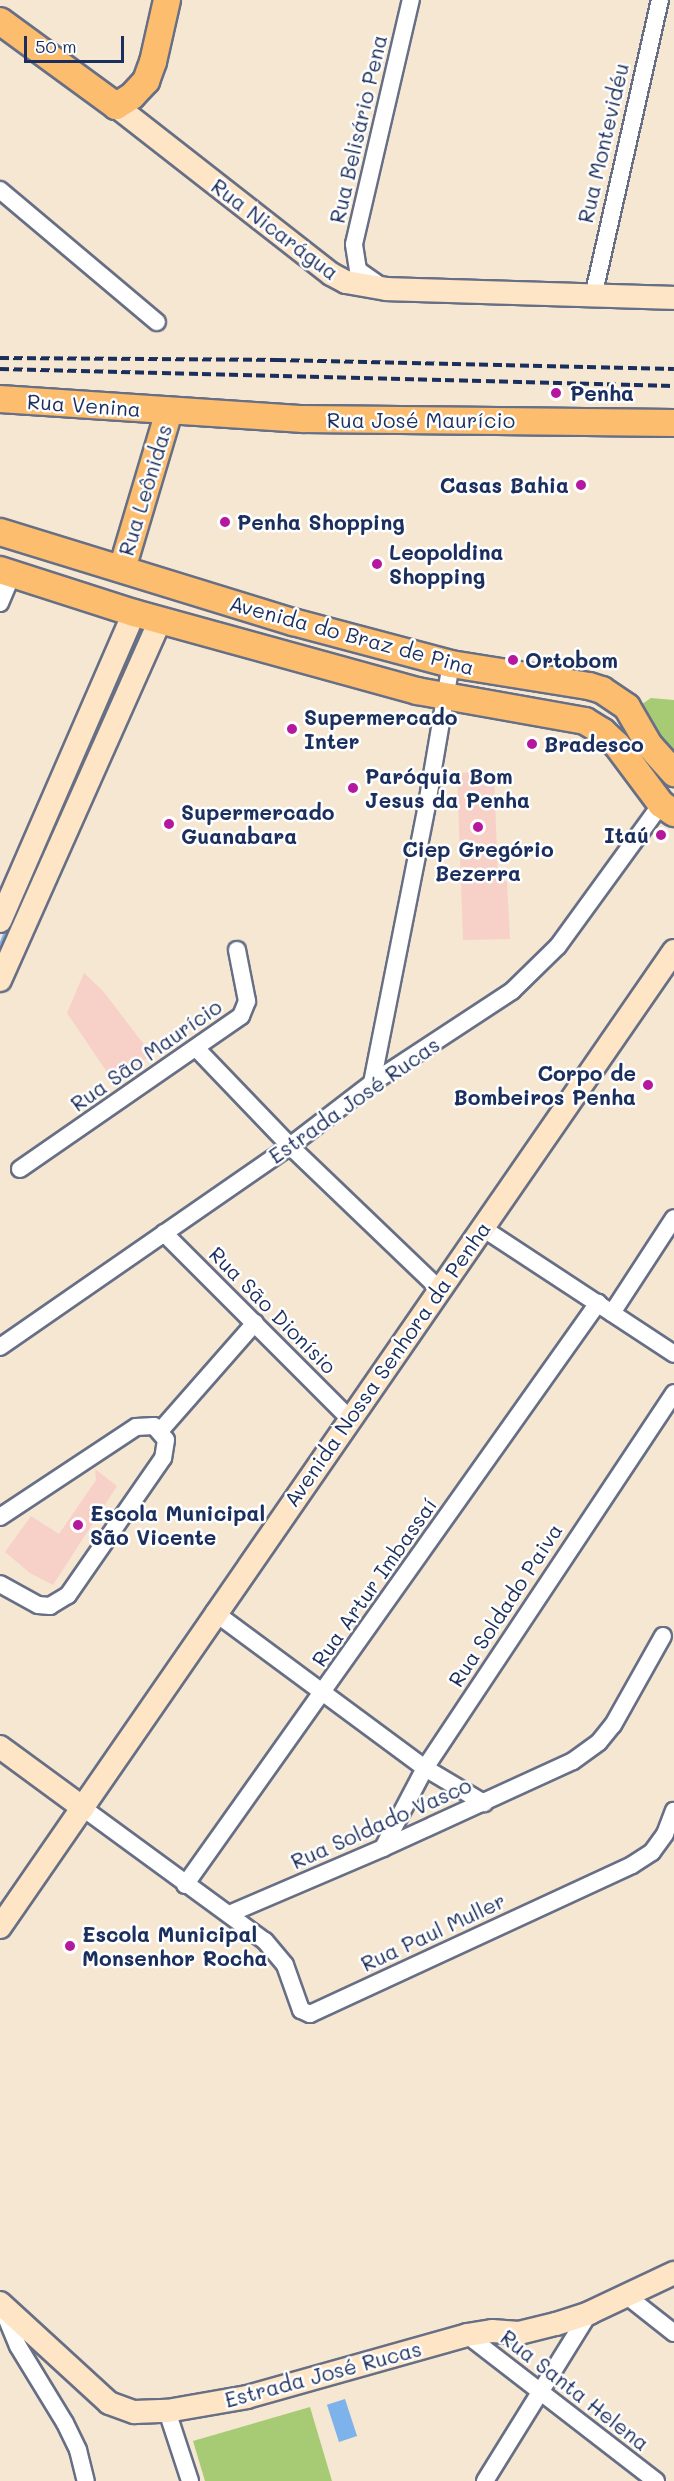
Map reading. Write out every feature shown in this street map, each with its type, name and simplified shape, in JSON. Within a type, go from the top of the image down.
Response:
[{"type":"main road","points":[[116,106],[140,89],[150,73],[167,0]]},
{"type":"main road","name":"Rua Nicarágua","points":[[0,21],[116,106]]},
{"type":"main road","name":"Rua Venina","points":[[0,399],[169,411]]},
{"type":"main road","name":"Rua José Maurício","points":[[169,411],[303,419],[674,423]]},
{"type":"main road","name":"Rua Leônidas","points":[[122,569],[169,411]]},
{"type":"main road","name":"Avenida do Braz de Pina","points":[[0,532],[293,622],[451,664],[602,690],[627,707],[649,745],[674,773]]},
{"type":"main road","name":"Avenida do Braz de Pina","points":[[6,572],[134,613],[446,698],[585,721],[603,732],[617,745],[670,812]]},
{"type":"street","name":"Rua Belisário Pena","points":[[387,289],[358,270],[354,244],[411,0]]},
{"type":"street","name":"Rua Montevidéu","points":[[593,297],[660,0]]},
{"type":"street","name":"Rua Nicarágua","points":[[116,106],[331,274],[354,285],[387,289],[674,298]]},
{"type":"street","points":[[0,190],[156,322]]},
{"type":"street","points":[[0,603],[6,572]]},
{"type":"street","points":[[0,921],[134,613]]},
{"type":"street","points":[[0,980],[160,620]]},
{"type":"street","points":[[372,1083],[451,664]]},
{"type":"street","points":[[110,668],[134,679]]},
{"type":"street","name":"Estrada José Rucas","points":[[0,1347],[290,1146],[372,1083],[488,1008],[535,970],[558,946],[670,812]]},
{"type":"street","name":"Rua São Maurício","points":[[20,1169],[241,1016],[246,1010],[246,986],[237,951]]},
{"type":"street","name":"Avenida Nossa Senhora da Penha","points":[[0,1927],[214,1612],[674,951]]},
{"type":"street","points":[[196,1048],[290,1146],[439,1289]]},
{"type":"street","points":[[605,1308],[674,1218]]},
{"type":"street","points":[[481,1227],[674,1354]]},
{"type":"street","name":"Rua São Dionísio","points":[[164,1233],[350,1419]]},
{"type":"street","name":"Rua Artur Imbassaí","points":[[185,1885],[322,1693],[605,1308]]},
{"type":"street","points":[[160,1431],[255,1323]]},
{"type":"street","name":"Rua Soldado Paiva","points":[[383,1848],[425,1768],[674,1393]]},
{"type":"street","points":[[0,1517],[121,1435],[143,1425],[149,1425],[160,1431],[167,1446],[164,1458],[68,1595],[50,1606],[38,1605],[1,1589]]},
{"type":"street","points":[[214,1612],[425,1768],[484,1803]]},
{"type":"street","name":"Rua Soldado Vasco","points":[[229,1914],[560,1768],[599,1742],[613,1725],[663,1636]]},
{"type":"street","points":[[0,1748],[185,1885],[229,1914]]},
{"type":"street","name":"Rua Paul Muller","points":[[229,1914],[265,1941],[285,1965],[301,2010],[310,2014],[632,1866],[652,1852],[665,1834],[674,1811]]},
{"type":"street","name":"Estrada José Rucas","points":[[1,2304],[109,2403],[134,2412],[167,2411],[247,2397],[466,2335],[492,2331],[519,2333],[589,2313],[674,2273]]},
{"type":"street","points":[[627,2296],[674,2333]]},
{"type":"street","points":[[1,2304],[18,2346],[65,2423],[78,2450],[86,2481]]},
{"type":"street","points":[[485,2481],[589,2313]]},
{"type":"street","name":"Rua Santa Helena","points":[[466,2335],[651,2480]]},
{"type":"street","points":[[167,2411],[190,2481]]},
{"type":"shaded area","name":"Ciep Gregório Bezerra","points":[[494,771],[498,881],[507,881],[510,939],[463,940],[457,773]]},
{"type":"shaded area","points":[[84,973],[103,991],[152,1055],[113,1081],[67,1013]]},
{"type":"shaded area","name":"Escola Municipal São Vicente","points":[[95,1469],[117,1486],[53,1585],[30,1573],[5,1552],[31,1516],[59,1534],[96,1480]]},
{"type":"green space","points":[[651,698],[674,700],[674,762],[633,710]]},
{"type":"green space","points":[[310,2407],[332,2481],[205,2481],[193,2441]]},
{"type":"water","points":[[345,2399],[357,2436],[339,2442],[327,2405]]},
{"type":"waterway","points":[[0,947],[9,925]]},
{"type":"railway","points":[[0,358],[277,360],[674,369]]},
{"type":"railway","points":[[0,369],[674,386]]},
{"type":"place","name":"Penha","points":[[556,393]]},
{"type":"place","name":"Casas Bahia","points":[[581,485]]},
{"type":"place","name":"Penha Shopping","points":[[225,522]]},
{"type":"place","name":"Leopoldina Shopping","points":[[377,564]]},
{"type":"place","name":"Ortobom","points":[[513,660]]},
{"type":"place","name":"Supermercado Inter","points":[[292,729]]},
{"type":"place","name":"Bradesco","points":[[532,744]]},
{"type":"place","name":"Paróquia Bom Jesus da Penha","points":[[353,788]]},
{"type":"place","name":"Supermercado Guanabara","points":[[169,824]]},
{"type":"place","name":"Ciep Gregório Bezerra","points":[[478,827]]},
{"type":"place","name":"Itaú","points":[[661,835]]},
{"type":"place","name":"Corpo de Bombeiros Penha","points":[[648,1085]]},
{"type":"place","name":"Escola Municipal São Vicente","points":[[78,1525]]},
{"type":"place","name":"Escola Municipal Monsenhor Rocha","points":[[70,1946]]}]
